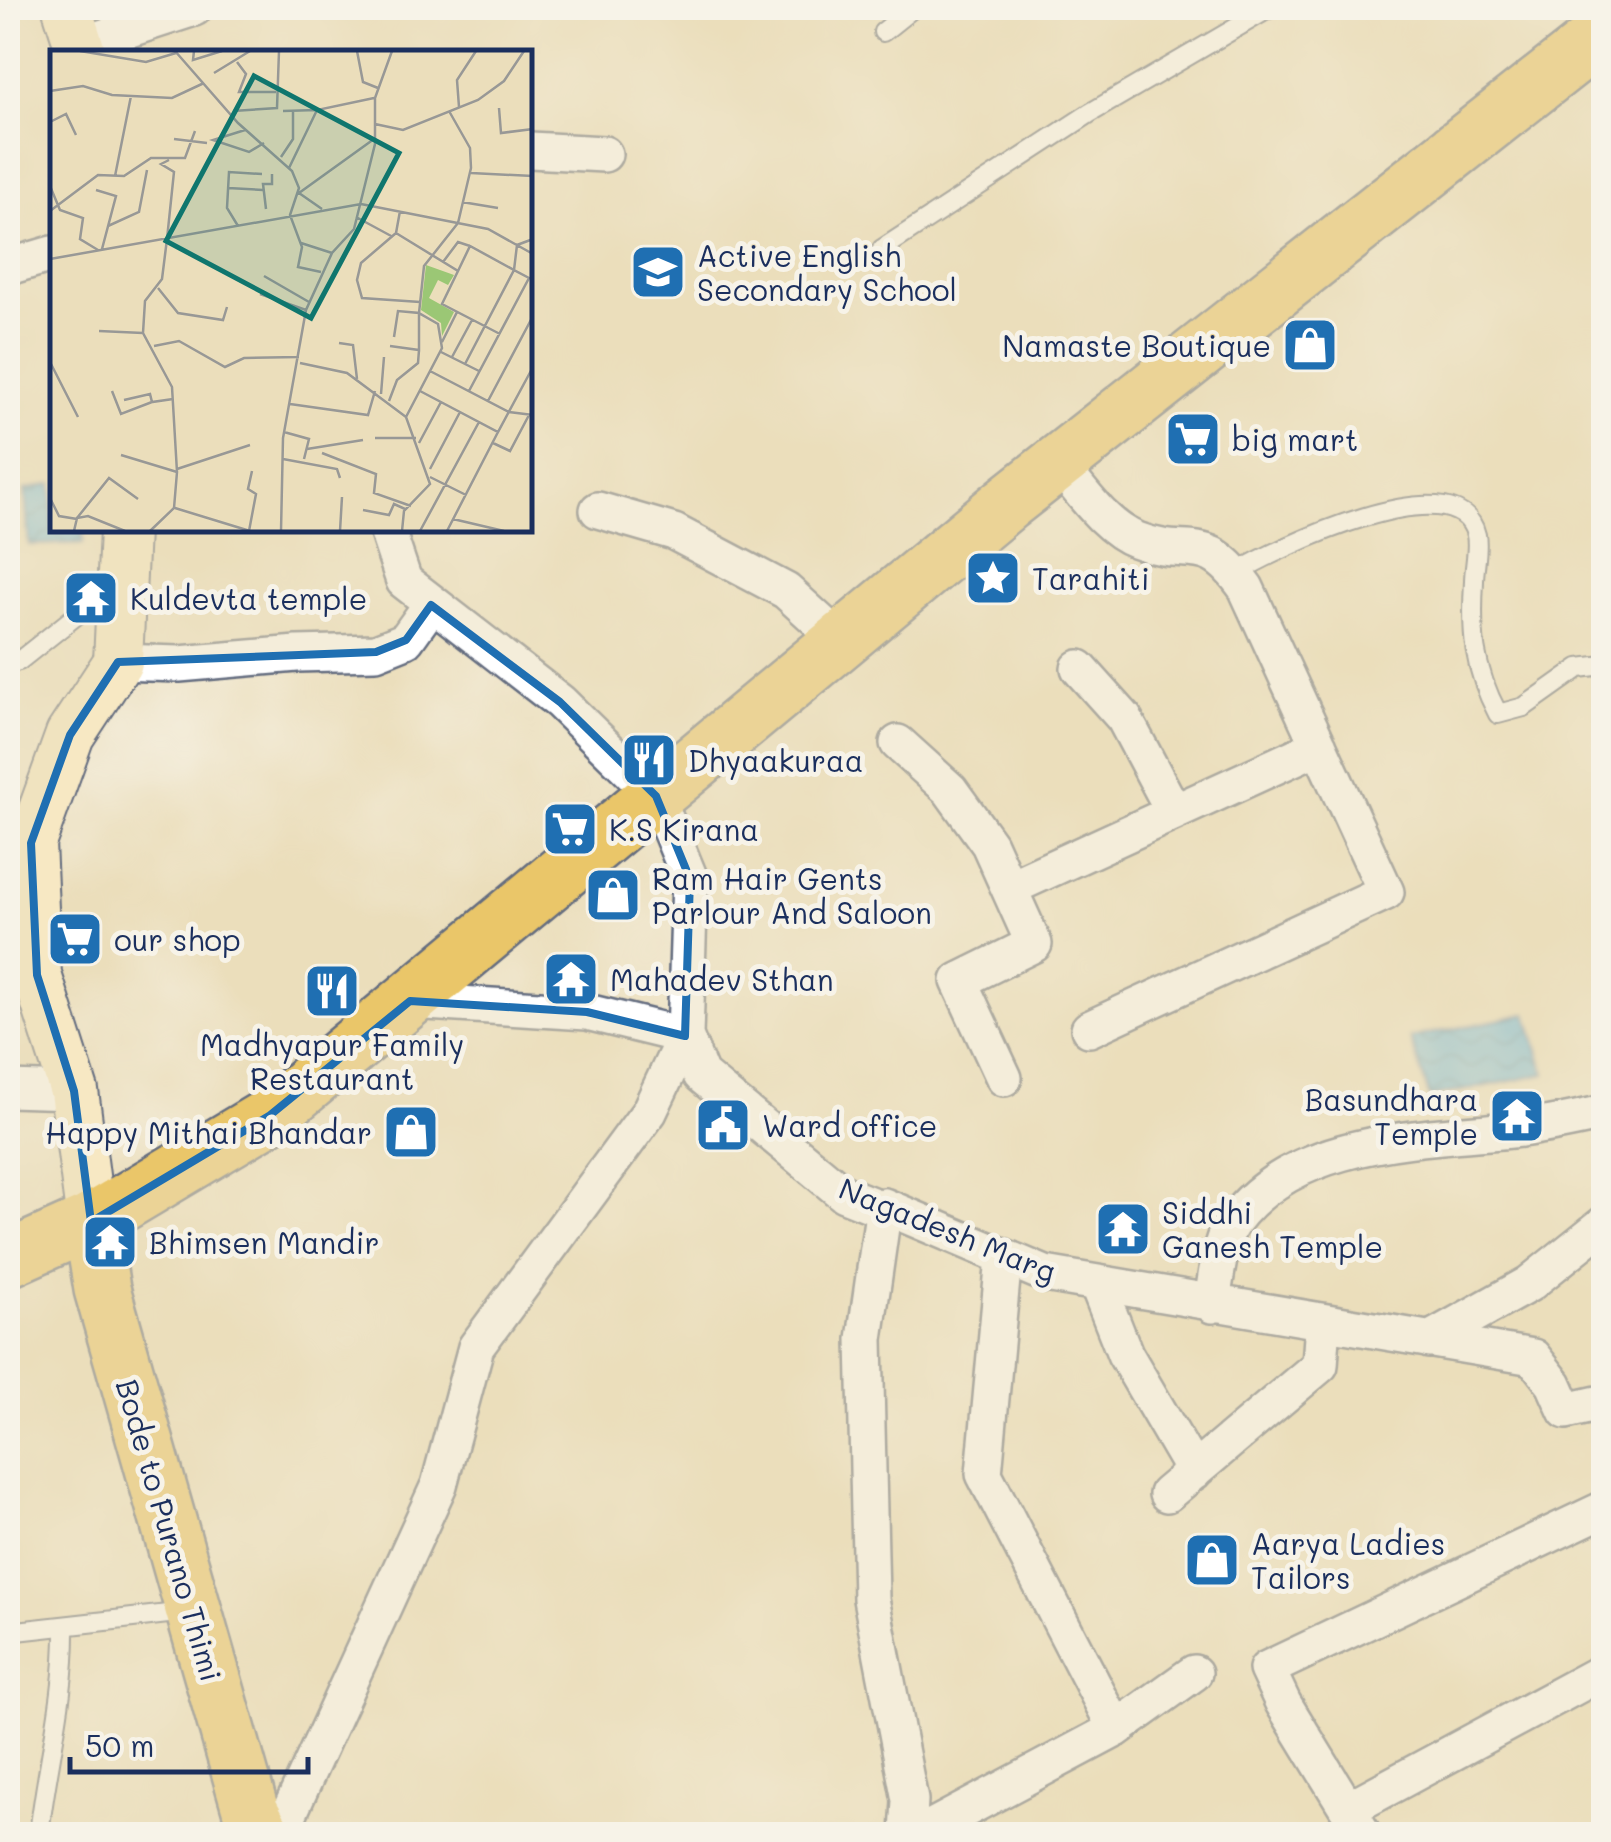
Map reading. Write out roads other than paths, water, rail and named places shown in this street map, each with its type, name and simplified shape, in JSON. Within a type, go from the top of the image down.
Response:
[{"type":"main road","points":[[8,1259],[91,1222],[269,1116],[1006,504],[1604,34]]},
{"type":"main road","points":[[91,1222],[74,1091],[37,975],[31,843],[70,735],[118,662],[124,532]]},
{"type":"main road","name":"Bode to Purano Thimi","points":[[91,1222],[102,1290],[192,1612],[252,1812],[264,1834]]},
{"type":"street","points":[[76,35],[194,8]]},
{"type":"street","points":[[532,150],[604,154]]},
{"type":"street","points":[[8,268],[50,255]]},
{"type":"street","points":[[1058,464],[1112,526],[1138,540],[1207,550],[1236,573],[1386,892],[1089,1029]]},
{"type":"street","points":[[598,510],[674,532],[786,591],[841,641]]},
{"type":"street","points":[[388,532],[404,581],[560,702],[656,796]]},
{"type":"street","points":[[118,662],[179,664],[376,652],[406,640],[431,605]]},
{"type":"street","points":[[1079,668],[1124,718],[1174,812]]},
{"type":"street","points":[[898,742],[965,808],[989,844],[1034,944],[959,982],[1004,1078]]},
{"type":"street","points":[[1009,888],[1318,746]]},
{"type":"street","name":"Nagadesh Marg","points":[[656,796],[690,879],[685,1036],[702,1076],[844,1194],[884,1206],[1045,1274],[1532,1357],[1554,1384],[1566,1411],[1596,1404],[1604,1408]]},
{"type":"street","points":[[284,1834],[287,1818],[440,1485],[476,1347],[649,1112],[685,1036],[586,1012],[410,1001]]},
{"type":"street","points":[[8,1089],[74,1091]]},
{"type":"street","points":[[1212,1304],[1230,1225],[1260,1196],[1304,1164],[1401,1140],[1524,1128],[1604,1113]]},
{"type":"street","points":[[884,1206],[865,1339],[871,1599],[910,1800],[908,1834]]},
{"type":"street","points":[[1429,1340],[1529,1284],[1604,1224]]},
{"type":"street","points":[[1004,1258],[984,1474],[1116,1729]]},
{"type":"street","points":[[1098,1283],[1125,1354],[1194,1472]]},
{"type":"street","points":[[1166,1494],[1320,1365],[1323,1322]]},
{"type":"street","points":[[1604,1509],[1266,1669],[1356,1822],[1604,1670]]},
{"type":"street","points":[[920,1834],[1116,1729],[1194,1673]]},
{"type":"lane","points":[[883,32],[913,8]]},
{"type":"lane","points":[[882,249],[1090,113],[1270,8]]},
{"type":"lane","points":[[1236,573],[1256,560],[1341,524],[1391,510],[1438,504],[1462,512],[1476,534],[1471,635],[1487,694],[1498,714],[1524,707],[1579,668],[1604,665]]},
{"type":"lane","points":[[8,664],[19,661],[98,599],[121,594]]},
{"type":"lane","points":[[8,1632],[192,1612]]},
{"type":"lane","points":[[39,1834],[46,1768],[61,1704],[66,1626]]},
{"type":"water","points":[[50,484],[50,532],[83,532],[83,543],[29,545],[25,490]]},
{"type":"water","points":[[1527,1014],[1545,1074],[1430,1097],[1410,1038]]},
{"type":"place","name":"Active English Secondary School","points":[[658,272]]},
{"type":"place","name":"Namaste Boutique","points":[[1310,345]]},
{"type":"place","name":"big mart","points":[[1193,439]]},
{"type":"place","name":"Tarahiti","points":[[993,578]]},
{"type":"place","name":"Kuldevta temple","points":[[91,598]]},
{"type":"place","name":"Dhyaakuraa","points":[[649,760]]},
{"type":"place","name":"K.S Kirana","points":[[570,829]]},
{"type":"place","name":"Ram Hair Gents Parlour And Saloon","points":[[613,895]]},
{"type":"place","name":"our shop","points":[[75,939]]},
{"type":"place","name":"Mahadev Sthan","points":[[571,979]]},
{"type":"place","name":"Madhyapur Family Restaurant","points":[[332,991]]},
{"type":"place","name":"Basundhara Temple","points":[[1517,1116]]},
{"type":"place","name":"Ward office","points":[[723,1125]]},
{"type":"place","name":"Happy Mithai Bhandar","points":[[411,1132]]},
{"type":"place","name":"Siddhi Ganesh Temple","points":[[1123,1229]]},
{"type":"place","name":"Bhimsen Mandir","points":[[110,1242]]},
{"type":"place","name":"Aarya Ladies Tailors","points":[[1212,1560]]}]
